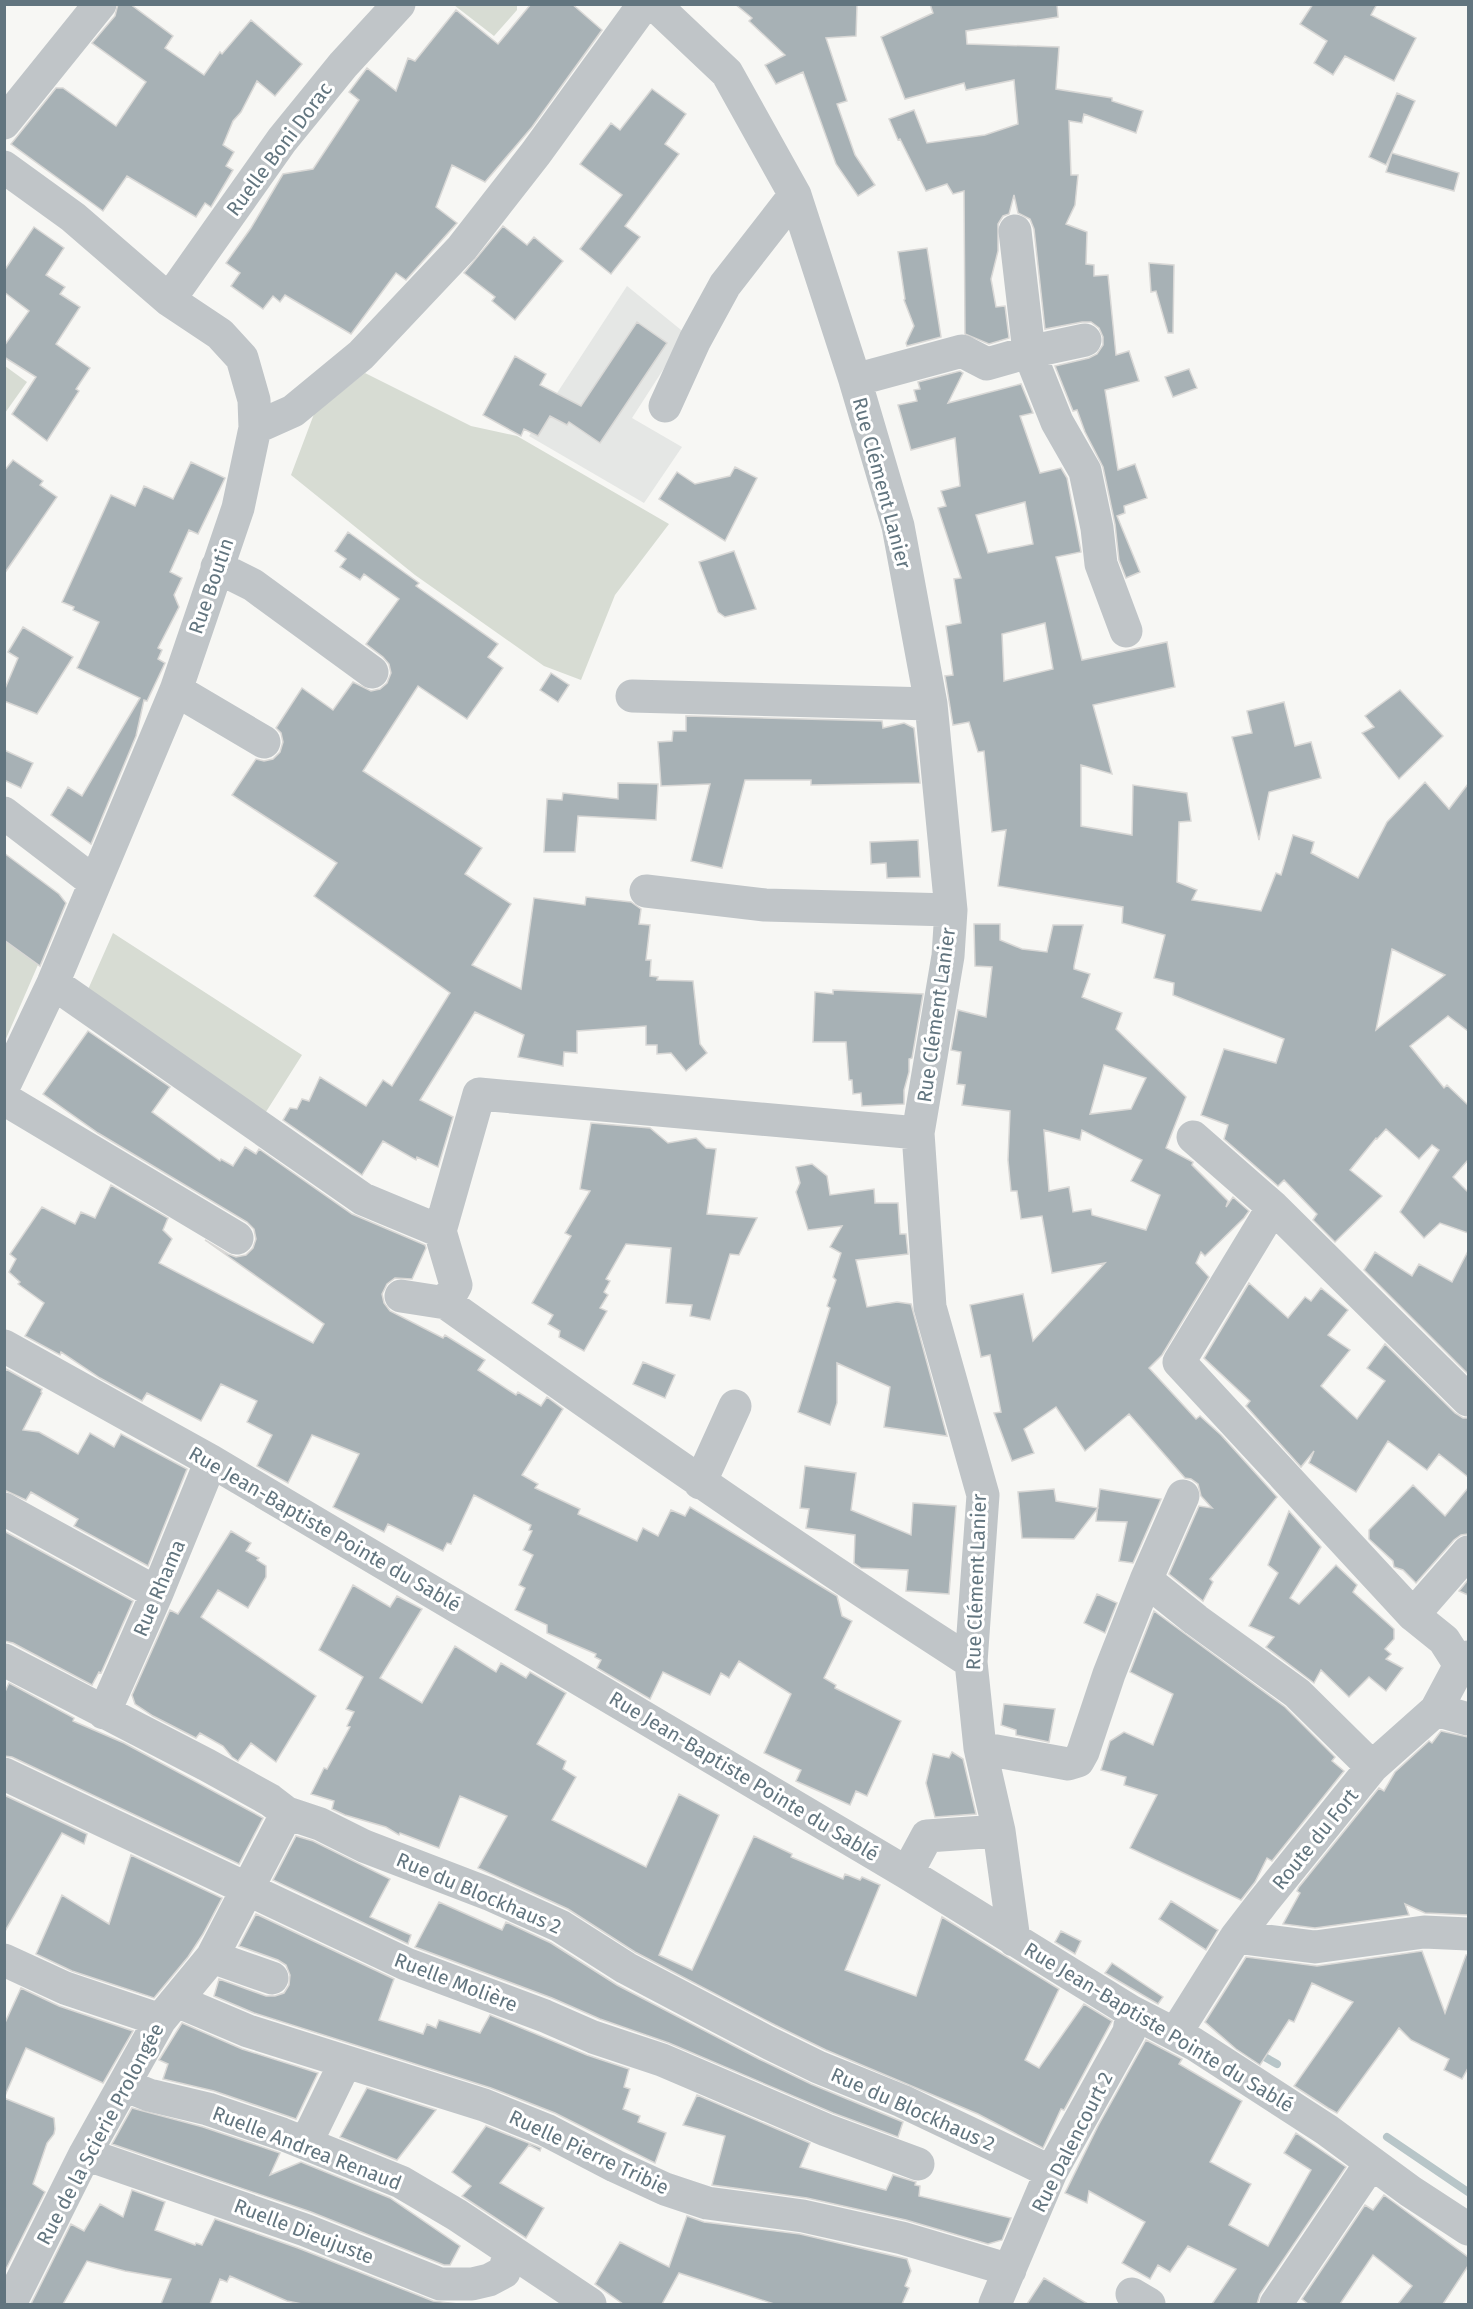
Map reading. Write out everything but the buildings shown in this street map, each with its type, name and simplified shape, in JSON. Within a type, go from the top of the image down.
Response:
[{"type":"street","points":[[4,123],[99,4]]},
{"type":"street","name":"Ruelle Boni Dorac","points":[[169,300],[282,141],[343,65],[399,4]]},
{"type":"street","points":[[255,428],[293,411],[361,355],[462,249],[536,153],[644,4]]},
{"type":"street","name":"Rue Clément Lanier","points":[[654,4],[727,73],[795,195],[855,380],[898,526],[931,704],[951,910],[948,956],[918,1133],[930,1307],[983,1495],[971,1662],[980,1748],[999,1831],[1014,1940]]},
{"type":"street","name":"Rue Boutin","points":[[4,167],[73,217],[169,300],[220,334],[242,358],[254,400],[255,428],[238,508],[176,690],[53,983],[13,1046],[4,1086]]},
{"type":"street","points":[[664,406],[695,340],[725,285],[795,195]]},
{"type":"street","points":[[1015,231],[1029,352],[1057,422],[1085,471],[1097,528],[1101,564],[1126,631]]},
{"type":"street","points":[[855,380],[962,351],[987,364],[1085,340]]},
{"type":"street","points":[[217,567],[253,585],[372,672]]},
{"type":"street","points":[[176,690],[264,742]]},
{"type":"street","points":[[632,696],[931,704]]},
{"type":"street","points":[[4,813],[94,882]]},
{"type":"street","points":[[646,891],[765,905],[951,910]]},
{"type":"street","points":[[53,983],[363,1199],[440,1231]]},
{"type":"street","points":[[446,1303],[456,1285],[440,1231],[479,1094],[918,1133]]},
{"type":"street","points":[[4,1099],[237,1238]]},
{"type":"street","points":[[1193,1137],[1273,1207],[1468,1400]]},
{"type":"street","points":[[1273,1207],[1179,1362],[1413,1615],[1444,1640],[1464,1661]]},
{"type":"street","points":[[401,1296],[446,1303],[700,1483],[860,1591],[971,1662]]},
{"type":"street","name":"Rue Jean-Baptiste Pointe du Sablé","points":[[4,1346],[211,1461],[907,1873],[1132,2012],[1175,2034],[1280,2099],[1468,2228]]},
{"type":"street","points":[[700,1483],[735,1406]]},
{"type":"street","name":"Rue Rhama","points":[[104,1713],[157,1593],[211,1461]]},
{"type":"street","points":[[980,1748],[1068,1764],[1078,1761],[1146,1580],[1183,1496]]},
{"type":"street","points":[[4,1509],[157,1593]]},
{"type":"street","points":[[1413,1615],[1468,1552]]},
{"type":"street","points":[[1146,1580],[1196,1620],[1297,1693],[1372,1767]]},
{"type":"street","name":"Rue du Blockhaus 2","points":[[4,1660],[207,1765],[270,1800],[287,1813],[320,1824],[364,1846],[489,1894],[560,1926],[626,1968],[767,2042],[818,2067],[902,2101],[1051,2172]]},
{"type":"street","name":"Route du Fort","points":[[1175,2034],[1236,1937],[1372,1767],[1436,1710],[1464,1661]]},
{"type":"street","points":[[1436,1710],[1468,1719]]},
{"type":"street","name":"Ruelle Molière","points":[[4,1774],[406,1964],[545,2016],[593,2037],[662,2060],[826,2130],[918,2164]]},
{"type":"street","name":"Rue de la Scierie Prolongée","points":[[10,2304],[85,2154],[168,2010],[212,1957],[287,1813]]},
{"type":"street","points":[[907,1873],[927,1836],[999,1831]]},
{"type":"street","points":[[1236,1937],[1315,1947],[1424,1932],[1468,1934]]},
{"type":"street","points":[[212,1957],[272,1978]]},
{"type":"street","name":"Ruelle Pierre Tribie","points":[[4,1960],[66,1988],[168,2010],[248,2031],[484,2105],[546,2130],[665,2189],[708,2203],[803,2216],[902,2238],[1010,2270]]},
{"type":"street","name":"Rue Dalencourt 2","points":[[995,2304],[1051,2172],[1129,2032],[1132,2012]]},
{"type":"street","points":[[306,2143],[345,2063]]},
{"type":"street","name":"Ruelle Andrea Renaud","points":[[124,2085],[149,2095],[208,2109],[306,2143],[401,2182],[457,2215],[590,2304]]},
{"type":"street","name":"Ruelle Dieujuste","points":[[85,2154],[305,2230],[441,2284],[472,2284],[489,2280],[504,2272],[510,2252]]},
{"type":"street","points":[[1276,2304],[1371,2163]]},
{"type":"shaded area","points":[[454,5],[517,5],[517,10],[494,36]]},
{"type":"shaded area","points":[[627,286],[686,334],[632,418],[682,447],[644,503],[529,436]]},
{"type":"shaded area","points":[[5,366],[27,382],[5,413]]},
{"type":"shaded area","points":[[365,373],[471,426],[517,436],[669,524],[615,595],[581,680],[544,666],[415,575],[291,475],[314,414]]},
{"type":"shaded area","points":[[5,857],[60,914],[5,1041]]},
{"type":"shaded area","points":[[113,933],[302,1055],[264,1115],[86,994]]},
{"type":"waterway","points":[[1261,2055],[1277,2064]]},
{"type":"waterway","points":[[1387,2137],[1468,2192]]}]
